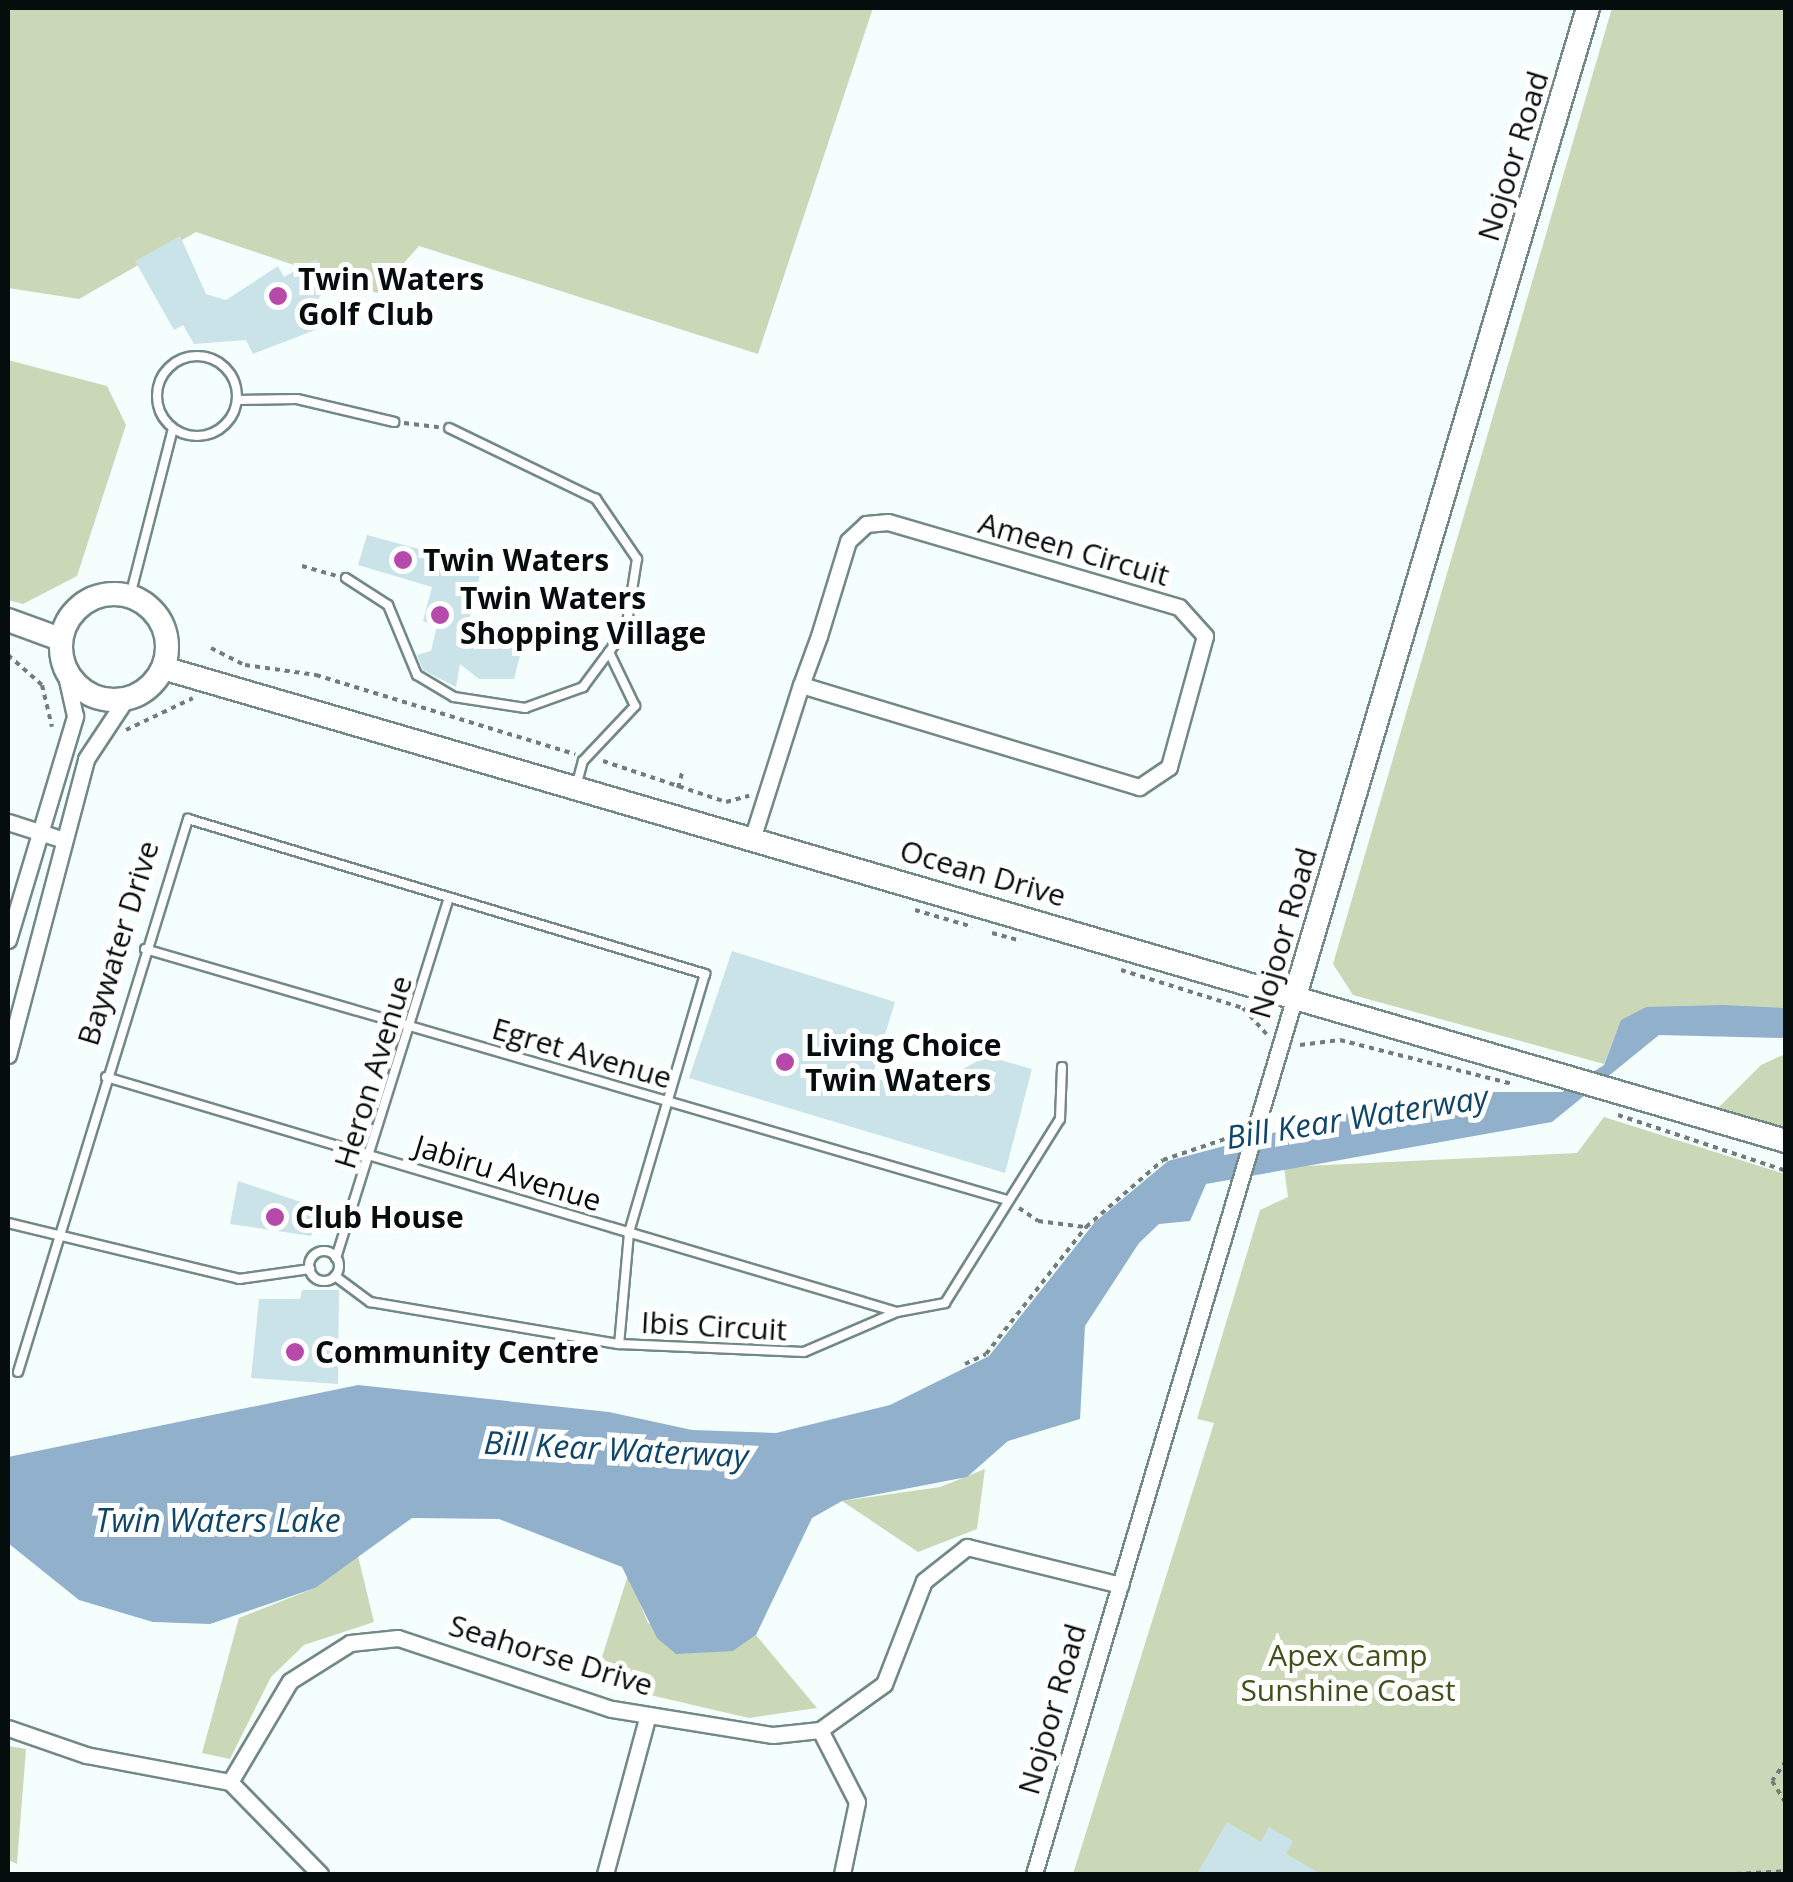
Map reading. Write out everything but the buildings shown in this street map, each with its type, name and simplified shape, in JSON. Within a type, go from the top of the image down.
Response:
[{"type":"street","name":"Nojoor Road","points":[[1034,1874],[1256,1146],[1295,996],[1588,8]]},
{"type":"street","name":"Ameen Circuit","points":[[753,836],[801,685],[848,541],[876,522],[1178,606],[1205,636],[1169,767],[1139,787],[801,685]]},
{"type":"street","points":[[8,940],[37,831],[75,716],[60,639],[78,607],[130,596],[165,633],[163,668],[125,700],[86,759],[61,839],[9,1044]]},
{"type":"street","points":[[8,620],[60,639]]},
{"type":"street","name":"Ocean Drive","points":[[163,668],[577,783],[1786,1141]]},
{"type":"street","points":[[65,670],[80,689],[125,700]]},
{"type":"street","points":[[8,822],[61,839]]},
{"type":"street","points":[[842,1874],[857,1802],[820,1730],[884,1684],[942,1559],[968,1547],[1004,1550],[1120,1585]]},
{"type":"street","name":"Seahorse Drive","points":[[230,1782],[290,1681],[327,1652],[375,1639],[440,1650],[647,1718],[773,1735],[820,1730]]},
{"type":"street","points":[[605,1874],[647,1718]]},
{"type":"street","points":[[8,1728],[86,1755],[230,1782],[320,1874]]},
{"type":"lane","points":[[130,596],[173,428],[156,392],[181,359],[221,363],[237,400]]},
{"type":"lane","points":[[237,400],[296,399],[394,422]]},
{"type":"lane","points":[[173,428],[213,433],[237,400]]},
{"type":"lane","points":[[346,578],[388,605],[426,684],[524,708],[583,687],[626,629],[637,559],[596,500],[449,428]]},
{"type":"lane","points":[[577,783],[586,757],[636,706],[609,652]]},
{"type":"lane","name":"Baywater Drive","points":[[18,1372],[144,949],[188,819],[705,974],[668,1101]]},
{"type":"lane","name":"Heron Avenue","points":[[335,1276],[336,1258],[372,1156],[449,897]]},
{"type":"lane","name":"Egret Avenue","points":[[144,949],[1007,1200]]},
{"type":"lane","name":"Ibis Circuit","points":[[310,1270],[320,1280],[335,1276],[370,1302],[619,1344],[804,1352],[896,1312],[945,1304],[1060,1119],[1062,1067]]},
{"type":"lane","name":"Jabiru Avenue","points":[[106,1077],[896,1312]]},
{"type":"lane","points":[[619,1344],[630,1232],[668,1101]]},
{"type":"lane","points":[[8,1222],[239,1279],[310,1270],[318,1253],[336,1258]]},
{"type":"path","points":[[394,422],[449,428]]},
{"type":"path","points":[[302,566],[346,578]]},
{"type":"path","points":[[212,648],[245,666],[407,702],[678,788],[764,801]]},
{"type":"path","points":[[8,655],[42,686],[49,749],[62,751]]},
{"type":"path","points":[[407,702],[426,684]]},
{"type":"path","points":[[122,734],[156,709],[205,697]]},
{"type":"path","points":[[678,788],[682,773]]},
{"type":"path","points":[[900,906],[1038,942]]},
{"type":"path","points":[[1107,964],[1226,1001],[1262,1033],[1304,1047],[1340,1040],[1511,1084]]},
{"type":"path","points":[[1606,1108],[1786,1170]]},
{"type":"path","points":[[965,1364],[986,1354],[1086,1227],[1178,1150],[1231,1137]]},
{"type":"path","points":[[1007,1200],[1038,1221],[1086,1227]]},
{"type":"path","points":[[1786,1761],[1772,1781],[1786,1803]]},
{"type":"path","points":[[1736,1874],[1786,1871]]},
{"type":"green space","name":"Twin Waters Golf Club","points":[[8,8],[873,8],[758,354],[419,246],[377,293],[196,232],[79,299],[8,288]]},
{"type":"green space","points":[[1612,8],[1785,8],[1785,1008],[1646,1007],[1621,1021],[1604,1064],[1353,995],[1333,964]]},
{"type":"green space","points":[[8,360],[107,386],[126,425],[77,576],[23,604],[8,600]]},
{"type":"green space","points":[[1785,1054],[1785,1129],[1716,1110],[1761,1065]]},
{"type":"green space","name":"Apex Camp Sunshine Coast","points":[[1604,1117],[1785,1174],[1785,1874],[1073,1874],[1214,1423],[1197,1419],[1260,1210],[1288,1197],[1284,1167],[1577,1153]]},
{"type":"green space","points":[[985,1469],[977,1529],[918,1552],[842,1501],[940,1487]]},
{"type":"green space","points":[[357,1552],[374,1622],[304,1645],[271,1677],[230,1759],[202,1753],[239,1618],[315,1588]]},
{"type":"green space","points":[[628,1575],[648,1623],[733,1651],[756,1635],[817,1708],[749,1718],[594,1682]]},
{"type":"green space","points":[[8,1746],[26,1749],[17,1864],[8,1860]]},
{"type":"water","name":"Twin Waters Lake","points":[[1646,1007],[1785,1008],[1785,1038],[1659,1035],[1552,1122],[1206,1184],[1190,1221],[1159,1224],[1139,1243],[1085,1326],[1080,1419],[1008,1441],[967,1477],[842,1501],[812,1518],[756,1635],[733,1651],[676,1654],[657,1638],[622,1567],[499,1519],[412,1518],[315,1588],[210,1624],[153,1622],[79,1600],[8,1543],[8,1457],[358,1385],[609,1412],[692,1430],[776,1433],[890,1405],[989,1356],[1095,1222],[1168,1161],[1348,1113],[1486,1092],[1562,1092],[1604,1065],[1621,1020]]},
{"type":"place","name":"Twin Waters Golf Club","points":[[278,296]]},
{"type":"place","name":"Twin Waters","points":[[403,560]]},
{"type":"place","name":"Twin Waters Shopping Village","points":[[440,615]]},
{"type":"place","name":"Living Choice Twin Waters","points":[[785,1062]]},
{"type":"place","name":"Club House","points":[[275,1217]]},
{"type":"place","name":"Community Centre","points":[[295,1352]]},
{"type":"water label","name":"Bill Kear Waterway","points":[[1357,1117]]},
{"type":"water label","name":"Bill Kear Waterway","points":[[616,1449]]}]
